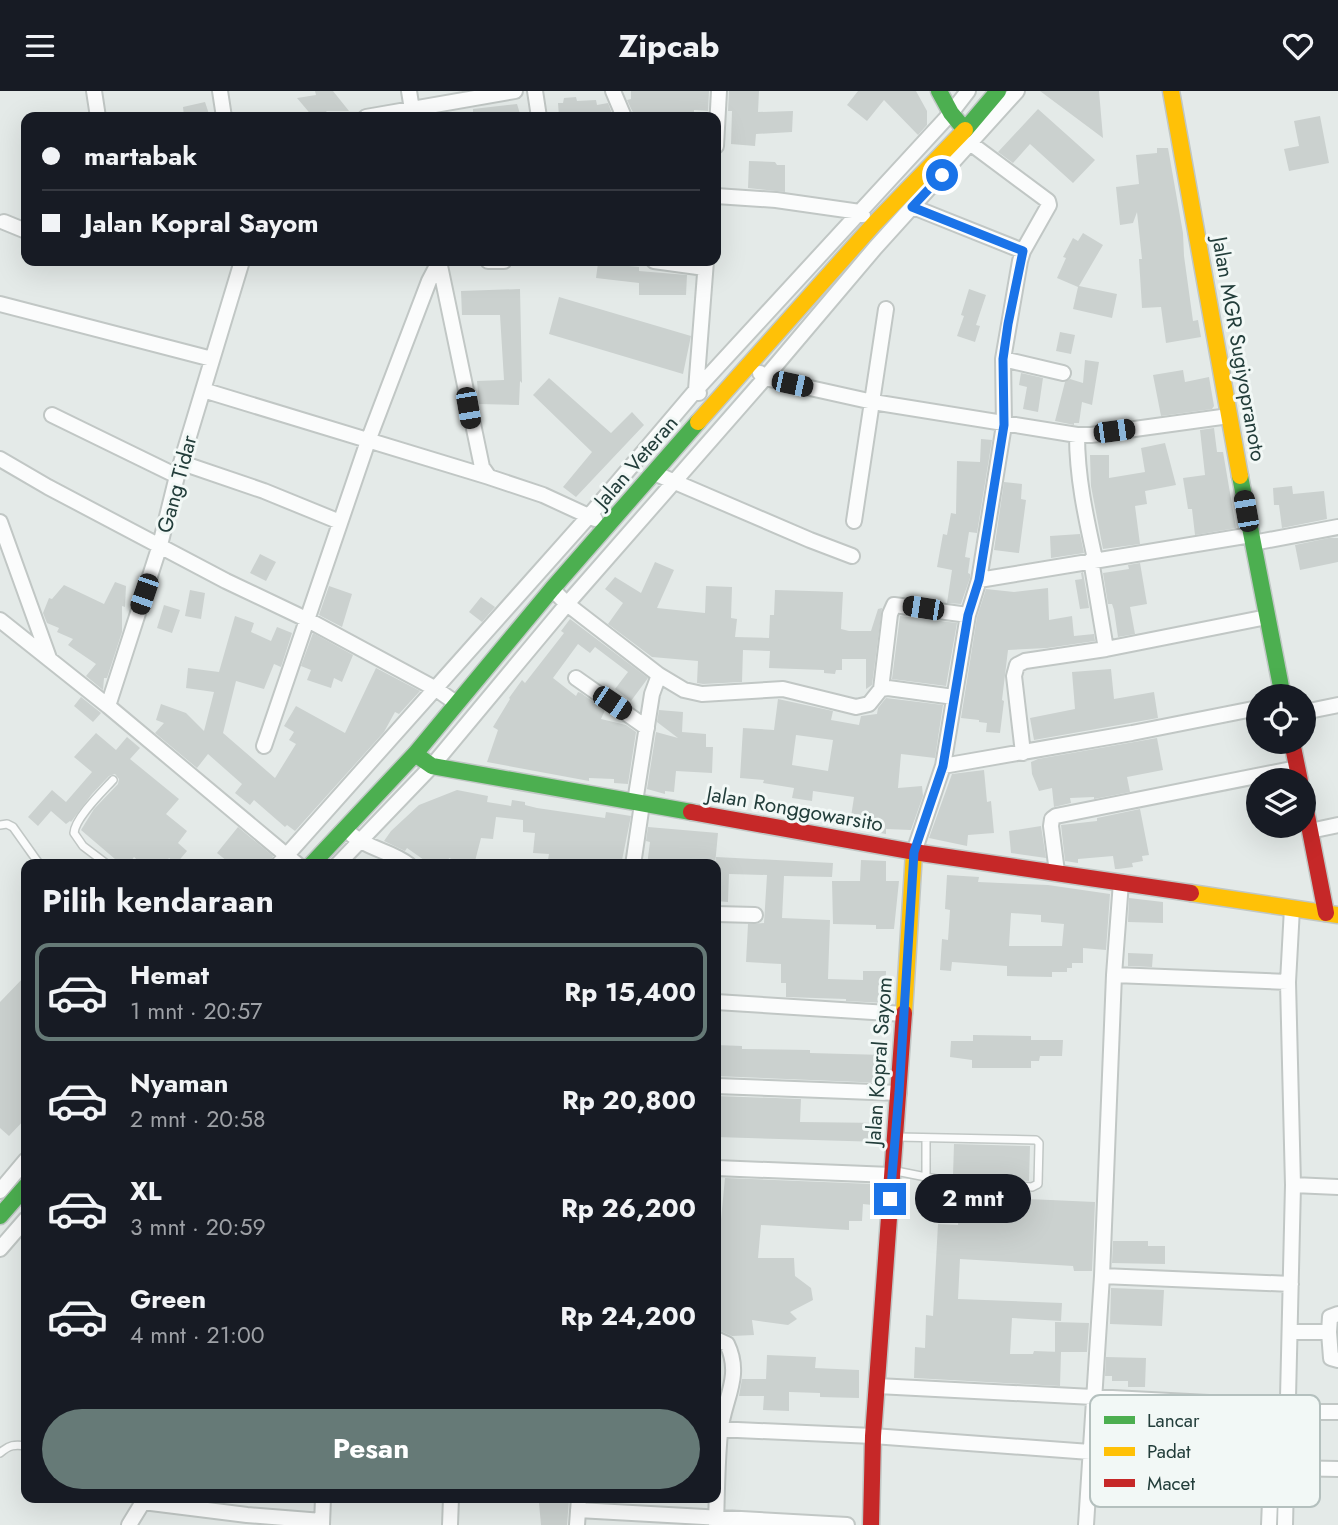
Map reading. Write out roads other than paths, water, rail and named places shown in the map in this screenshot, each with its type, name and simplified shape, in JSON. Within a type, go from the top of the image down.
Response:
[{"type":"street","points":[[94,91],[97,112]]},
{"type":"street","points":[[220,91],[223,112]]},
{"type":"street","points":[[409,91],[413,112]]},
{"type":"street","points":[[418,112],[515,91]]},
{"type":"street","points":[[535,91],[538,112]]},
{"type":"street","points":[[613,91],[622,112]]},
{"type":"street","points":[[718,112],[719,91]]},
{"type":"street","points":[[914,852],[943,766],[968,615],[979,580],[1004,425],[1003,359],[1010,313],[1023,251],[1048,210],[1048,201],[968,136],[939,91]]},
{"type":"street","points":[[283,859],[589,516],[696,390],[951,113],[968,91]]},
{"type":"street","name":"Jalan Veteran","points":[[316,859],[415,754],[552,589],[874,224],[968,136],[998,91]]},
{"type":"street","points":[[342,859],[432,766],[567,604],[675,483],[912,207],[968,136],[1017,91]]},
{"type":"street","name":"Jalan MGR Sugiyopranoto","points":[[1171,91],[1280,684]]},
{"type":"street","points":[[721,196],[776,200],[860,212],[887,235]]},
{"type":"street","points":[[912,207],[1023,251]]},
{"type":"street","points":[[4,222],[21,229]]},
{"type":"street","name":"Gang Tidar","points":[[108,706],[160,545],[179,470],[240,266]]},
{"type":"street","points":[[264,746],[368,441],[437,266]]},
{"type":"street","points":[[440,266],[474,440],[482,467],[489,477]]},
{"type":"street","points":[[696,390],[706,266]]},
{"type":"street","points":[[0,304],[212,359]]},
{"type":"street","points":[[854,521],[886,309]]},
{"type":"street","points":[[1003,359],[1063,373]]},
{"type":"street","points":[[750,363],[765,378],[873,402],[1077,435],[1229,416]]},
{"type":"street","points":[[203,390],[543,495],[608,526]]},
{"type":"street","points":[[696,390],[714,404]]},
{"type":"street","points":[[52,415],[179,470],[264,491],[340,522]]},
{"type":"street","points":[[1077,435],[1079,475],[1106,649]]},
{"type":"street","points":[[0,459],[48,487],[436,689],[456,703]]},
{"type":"street","points":[[654,473],[852,556]]},
{"type":"street","points":[[0,521],[50,661]]},
{"type":"street","points":[[979,580],[1093,560],[1338,527]]},
{"type":"street","points":[[552,589],[567,604],[677,687],[693,692],[783,689],[856,707],[869,704],[881,689],[890,614],[894,605],[968,615]]},
{"type":"street","points":[[1023,753],[1014,676],[1017,665],[1025,661],[1106,649],[1267,617]]},
{"type":"street","points":[[0,620],[108,706],[281,859]]},
{"type":"street","points":[[633,859],[647,728],[652,694],[659,675]]},
{"type":"street","points":[[576,678],[647,728]]},
{"type":"street","points":[[881,689],[954,697]]},
{"type":"street","points":[[1316,710],[1338,705]]},
{"type":"street","points":[[943,766],[1246,710]]},
{"type":"street","name":"Jalan Ronggowarsito","points":[[415,754],[432,766],[914,852],[1332,914]]},
{"type":"street","points":[[1057,872],[1051,826],[1055,816],[1246,783]]},
{"type":"street","points":[[1316,830],[1338,825]]},
{"type":"street","points":[[344,829],[358,840],[400,859]]},
{"type":"street","points":[[1312,838],[1332,914]]},
{"type":"street","name":"Jalan Kopral Sayom","points":[[871,1525],[873,1436],[914,852]]},
{"type":"street","points":[[1093,1395],[1102,1276],[1114,975],[1121,882]]},
{"type":"street","points":[[1284,1395],[1290,1332],[1293,1185],[1288,982],[1292,908]]},
{"type":"street","points":[[721,914],[755,915]]},
{"type":"street","points":[[1114,975],[1288,982]]},
{"type":"street","points":[[721,1002],[904,1014]]},
{"type":"street","points":[[721,1086],[899,1093]]},
{"type":"street","points":[[0,1191],[21,1166]]},
{"type":"street","points":[[721,1168],[892,1173]]},
{"type":"street","points":[[1293,1185],[1338,1187]]},
{"type":"street","points":[[21,1191],[2,1209],[21,1220]]},
{"type":"street","points":[[0,1249],[21,1226]]},
{"type":"street","points":[[1102,1276],[1291,1285]]},
{"type":"street","points":[[1338,1314],[1330,1317],[1329,1332],[1329,1354],[1331,1358],[1338,1360]]},
{"type":"street","points":[[1290,1332],[1329,1332]]},
{"type":"street","points":[[721,1341],[727,1343],[734,1357],[732,1387],[721,1420]]},
{"type":"street","points":[[877,1386],[1090,1398]]},
{"type":"street","points":[[1320,1411],[1338,1412]]},
{"type":"street","points":[[721,1429],[873,1436],[1090,1452],[1086,1525]]},
{"type":"street","points":[[1320,1469],[1338,1469]]},
{"type":"street","points":[[129,1525],[142,1503]]},
{"type":"street","points":[[156,1503],[223,1519],[322,1523],[323,1503]]},
{"type":"street","points":[[450,1525],[451,1503]]},
{"type":"street","points":[[716,1503],[716,1521]]},
{"type":"street","points":[[1269,1525],[1271,1507]]},
{"type":"street","points":[[1286,1507],[1286,1525]]},
{"type":"street","points":[[578,1511],[659,1520],[846,1525]]},
{"type":"lane","points":[[101,859],[76,839],[74,827],[113,780]]},
{"type":"lane","points":[[0,825],[13,827],[36,859]]},
{"type":"lane","points":[[892,1173],[926,1176],[951,1182],[1035,1187],[1038,1184],[1039,1143],[1032,1139],[895,1137]]},
{"type":"lane","points":[[926,1138],[926,1176]]},
{"type":"lane","points":[[0,1453],[7,1447],[21,1445]]}]
